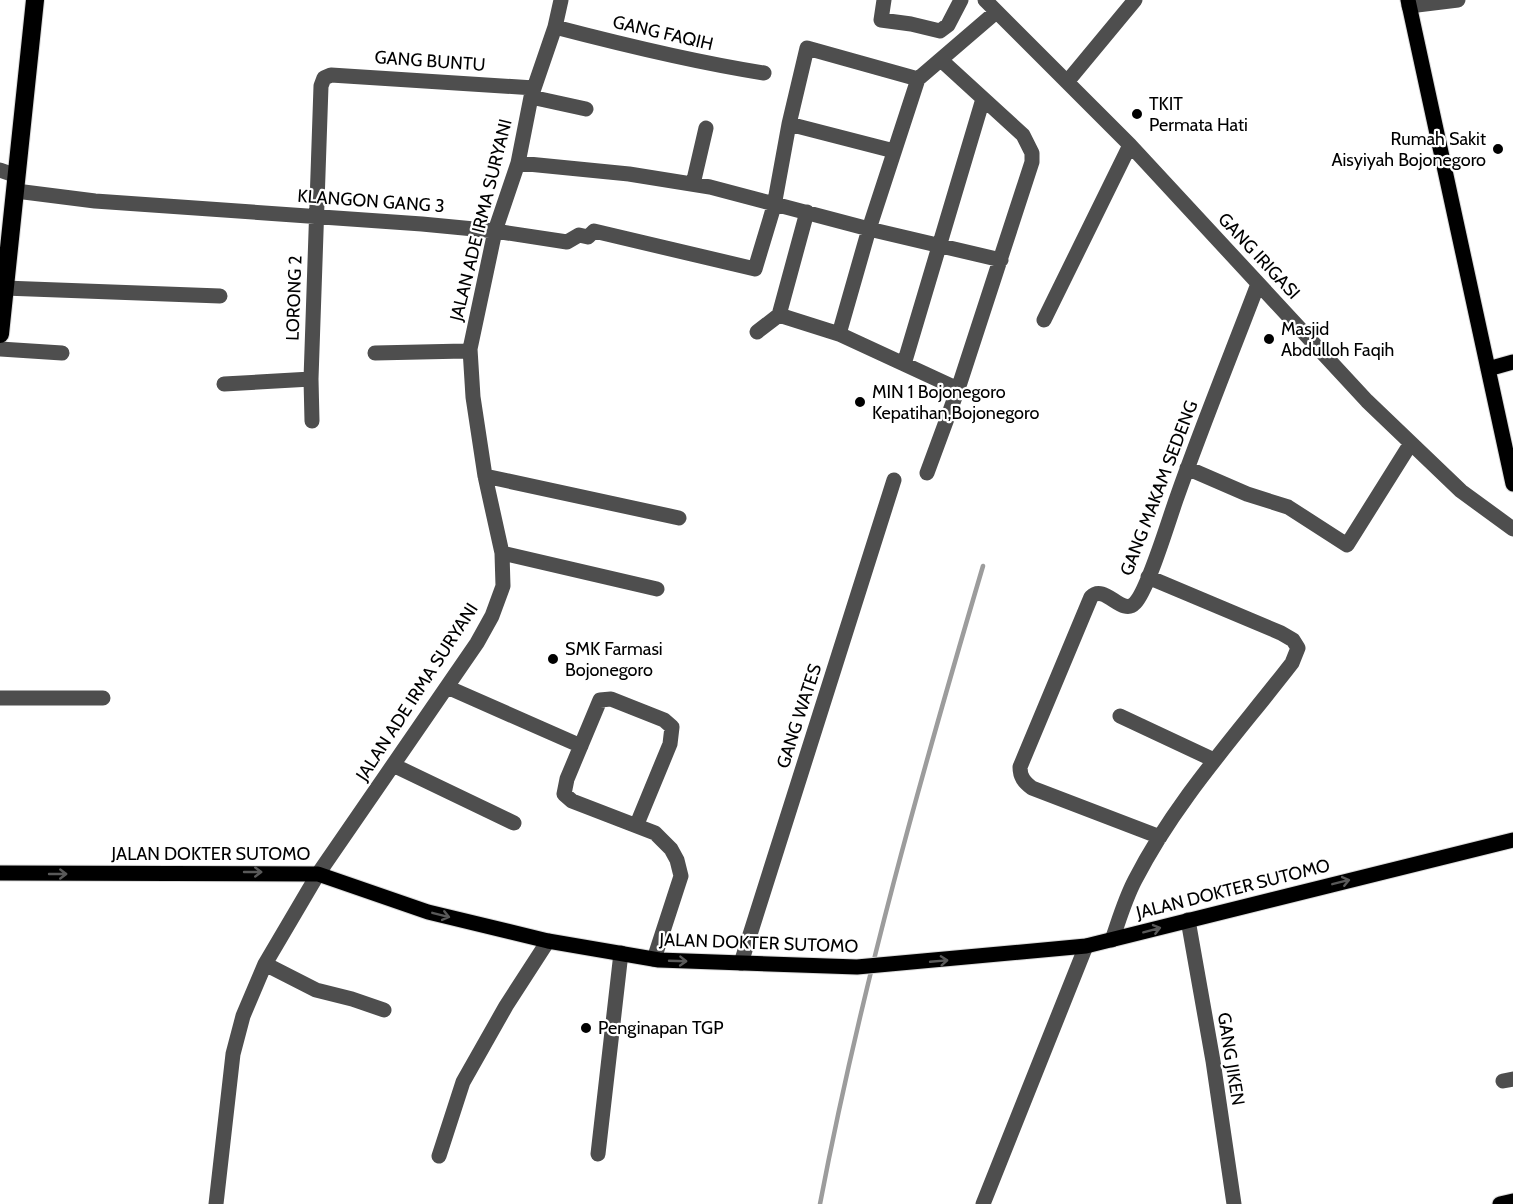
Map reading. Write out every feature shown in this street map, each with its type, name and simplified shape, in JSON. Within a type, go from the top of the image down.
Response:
[{"type":"highway","points":[[0,334],[11,179],[35,0]]},
{"type":"main road","points":[[1408,3],[1513,484]]},
{"type":"main road","points":[[1488,369],[1513,362]]},
{"type":"main road","name":"JALAN DOKTER SUTOMO","points":[[0,873],[318,874],[428,912],[548,941],[654,958],[857,968],[1086,946],[1513,840]]},
{"type":"main road","points":[[1500,1204],[1513,1201]]},
{"type":"street","name":"JALAN ADE IRMA SURYANI","points":[[216,1204],[233,1054],[243,1016],[265,964],[318,874],[477,643],[492,616],[503,586],[502,553],[485,476],[473,397],[470,349],[495,231],[518,163],[533,92],[555,27],[561,0]]},
{"type":"street","points":[[884,0],[881,20],[911,24],[940,32],[948,26],[961,0]]},
{"type":"street","name":"GANG IRIGASI","points":[[985,0],[1130,145],[1367,400],[1461,491],[1513,529]]},
{"type":"street","points":[[1067,82],[1135,0]]},
{"type":"street","points":[[1408,3],[1458,0]]},
{"type":"street","points":[[839,334],[869,229],[918,79],[996,12]]},
{"type":"street","name":"GANG FAQIH","points":[[555,27],[626,45],[764,73]]},
{"type":"street","points":[[774,206],[789,124],[807,48],[918,79]]},
{"type":"street","points":[[927,473],[958,389],[1032,162],[1032,153],[1023,135],[941,60]]},
{"type":"street","name":"GANG BUNTU","points":[[324,78],[331,75],[364,76],[533,92],[586,110]]},
{"type":"street","name":"LORONG 2","points":[[312,421],[310,379],[321,86],[324,78]]},
{"type":"street","points":[[904,364],[983,99]]},
{"type":"street","points":[[789,124],[894,151]]},
{"type":"street","points":[[693,184],[706,128]]},
{"type":"street","points":[[1044,320],[1130,145]]},
{"type":"street","points":[[518,163],[629,174],[693,184],[774,206],[1001,260]]},
{"type":"street","name":"KLANGON GANG 3","points":[[11,179],[95,201],[243,210],[316,218],[495,231],[567,242],[579,235],[588,237],[594,231],[755,269],[774,206]]},
{"type":"street","points":[[757,332],[779,315],[807,212]]},
{"type":"street","name":"GANG MAKAM SEDENG","points":[[1160,837],[1032,788],[1020,776],[1020,767],[1091,597],[1100,593],[1125,606],[1137,601],[1258,284]]},
{"type":"street","points":[[4,288],[220,296]]},
{"type":"street","points":[[779,315],[839,334],[958,389]]},
{"type":"street","points":[[0,349],[62,353]]},
{"type":"street","points":[[375,353],[470,349]]},
{"type":"street","points":[[224,384],[310,379]]},
{"type":"street","points":[[1187,468],[1247,494],[1288,507],[1347,545],[1411,443]]},
{"type":"street","points":[[485,476],[679,518]]},
{"type":"street","name":"GANG WATES","points":[[741,963],[894,480]]},
{"type":"street","points":[[502,553],[657,589]]},
{"type":"street","points":[[1112,940],[1135,879],[1160,837],[1214,760],[1292,663],[1298,648],[1297,644],[1281,633],[1148,577]]},
{"type":"street","points":[[447,687],[581,746]]},
{"type":"street","points":[[0,699],[103,698]]},
{"type":"street","points":[[637,824],[670,744],[672,727],[664,720],[611,699],[602,699],[581,746],[564,794],[566,798],[655,833],[664,840],[677,860],[681,876],[654,958]]},
{"type":"street","points":[[1120,716],[1214,760]]},
{"type":"street","points":[[393,765],[514,823]]},
{"type":"street","name":"GANG JIKEN","points":[[1188,920],[1213,1061],[1234,1204]]},
{"type":"street","points":[[440,1156],[463,1082],[506,1006],[548,941]]},
{"type":"street","points":[[983,1204],[1086,946]]},
{"type":"street","points":[[598,1154],[621,953]]},
{"type":"street","points":[[265,964],[316,990],[384,1010]]},
{"type":"waterway","points":[[820,1204],[873,963],[937,724],[983,566]]},
{"type":"place","name":"TKIT Permata Hati","points":[[1137,114]]},
{"type":"place","name":"Rumah Sakit Aisyiyah Bojonegoro","points":[[1498,149]]},
{"type":"place","name":"Masjid Abdulloh Faqih","points":[[1269,339]]},
{"type":"place","name":"MIN 1 Bojonegoro Kepatihan,Bojonegoro","points":[[860,402]]},
{"type":"place","name":"SMK Farmasi Bojonegoro","points":[[553,659]]},
{"type":"place","name":"Penginapan TGP","points":[[586,1028]]}]
